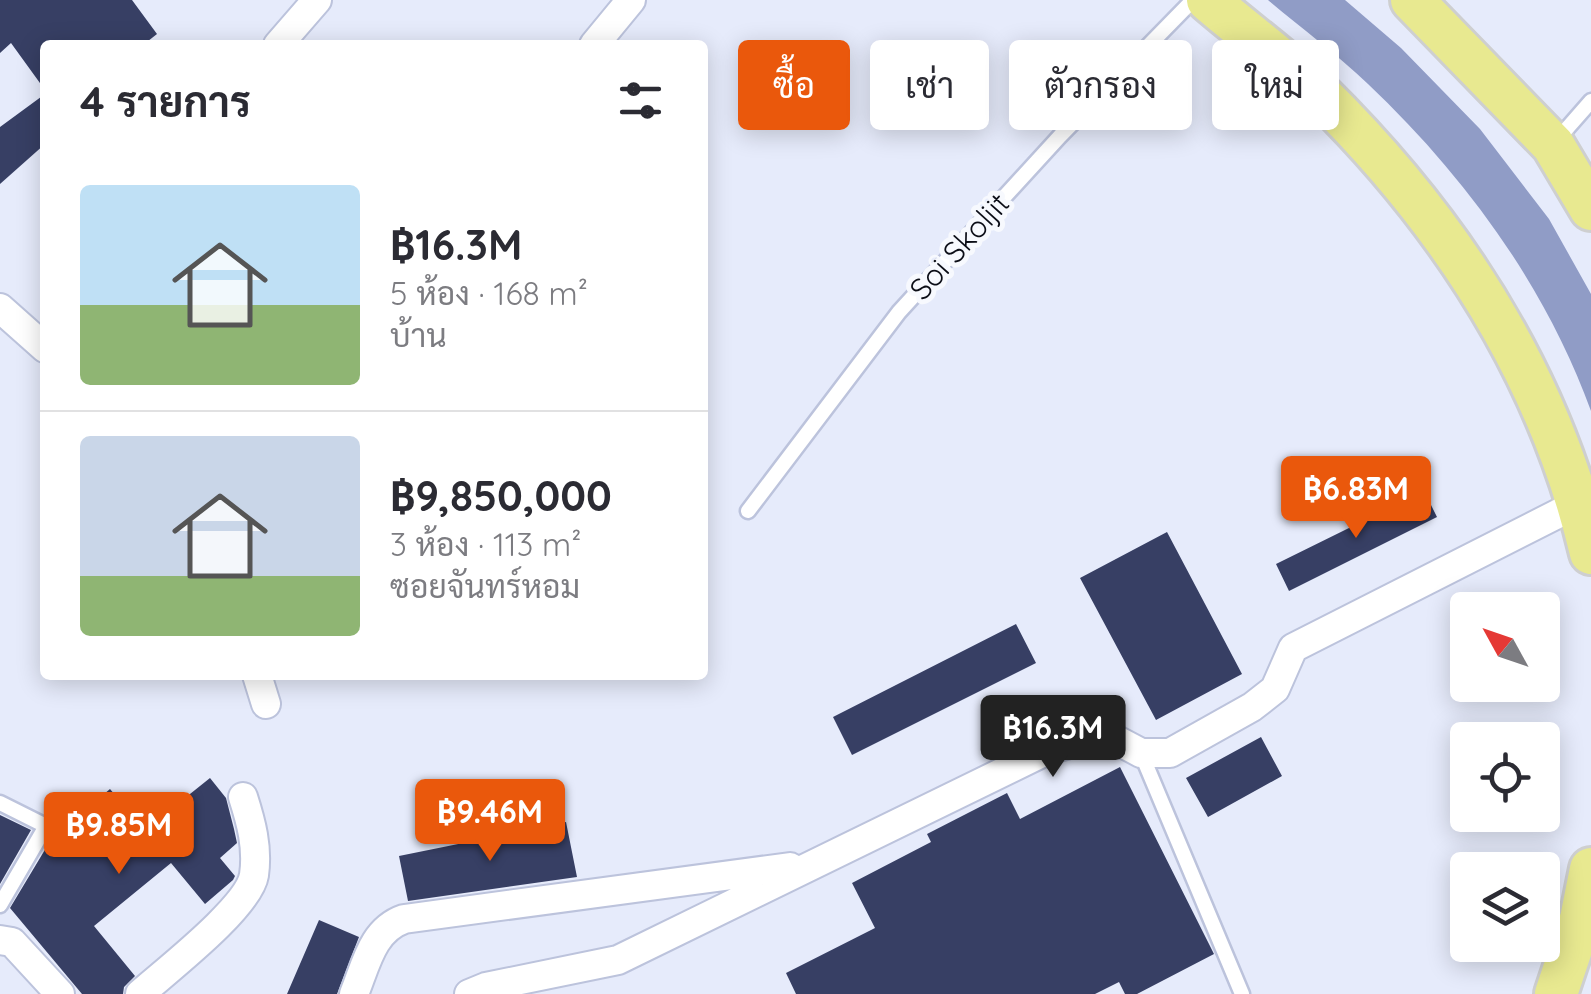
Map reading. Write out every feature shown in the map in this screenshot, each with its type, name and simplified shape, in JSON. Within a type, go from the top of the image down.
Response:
[{"type":"main road","points":[[1208,0],[1318,92],[1445,238],[1503,325],[1520,358],[1566,461],[1591,553]]},
{"type":"main road","points":[[1412,0],[1552,145],[1591,210]]},
{"type":"main road","points":[[1556,994],[1581,919],[1591,869]]},
{"type":"street","points":[[282,40],[317,0]]},
{"type":"street","points":[[598,40],[631,0]]},
{"type":"street","points":[[3,314],[40,344]]},
{"type":"street","points":[[469,994],[486,987],[618,960],[1048,750],[1105,734],[1141,752],[1170,753],[1252,706],[1275,688],[1294,648],[1579,503]]},
{"type":"street","points":[[258,680],[266,704]]},
{"type":"street","points":[[140,994],[218,924],[248,891],[254,875],[254,833],[243,796]]},
{"type":"street","points":[[354,994],[378,935],[389,924],[404,919],[816,863]]},
{"type":"street","points":[[0,940],[12,942],[60,994]]},
{"type":"lane","name":"Soi Skoljit","points":[[748,511],[899,312],[1060,136],[1193,0]]},
{"type":"lane","points":[[1552,145],[1591,101]]},
{"type":"lane","points":[[1141,752],[1242,994]]},
{"type":"lane","points":[[0,802],[46,826],[0,905]]},
{"type":"water","points":[[1268,0],[1345,0],[1401,48],[1480,129],[1549,219],[1591,294],[1591,411],[1551,320],[1469,194],[1403,119],[1339,59],[1339,40],[1316,40]]},
{"type":"building","points":[[0,0],[132,0],[157,34],[149,40],[40,40],[40,83],[11,43],[0,53]]},
{"type":"building","points":[[40,98],[40,148],[0,184],[0,127]]},
{"type":"building","points":[[1424,491],[1437,517],[1289,591],[1276,564]]},
{"type":"building","points":[[1167,532],[1242,674],[1156,720],[1080,578]]},
{"type":"building","points":[[1016,624],[1036,663],[852,755],[833,717]]},
{"type":"building","points":[[1261,737],[1282,776],[1208,817],[1186,778]]},
{"type":"building","points":[[1120,767],[1214,954],[1137,994],[1125,994],[1119,982],[1095,994],[796,994],[786,973],[875,928],[852,883],[931,842],[927,834],[1007,793],[1020,819]]},
{"type":"building","points":[[210,778],[226,798],[234,829],[237,843],[220,858],[235,876],[233,880],[205,904],[171,863],[94,926],[135,976],[124,987],[123,994],[82,994],[10,908],[52,838],[110,789],[141,826],[166,805],[170,810]]},
{"type":"building","points":[[0,815],[31,830],[0,884]]},
{"type":"building","points":[[566,822],[577,877],[408,901],[399,856]]},
{"type":"building","points":[[319,920],[359,937],[337,994],[287,994]]}]
